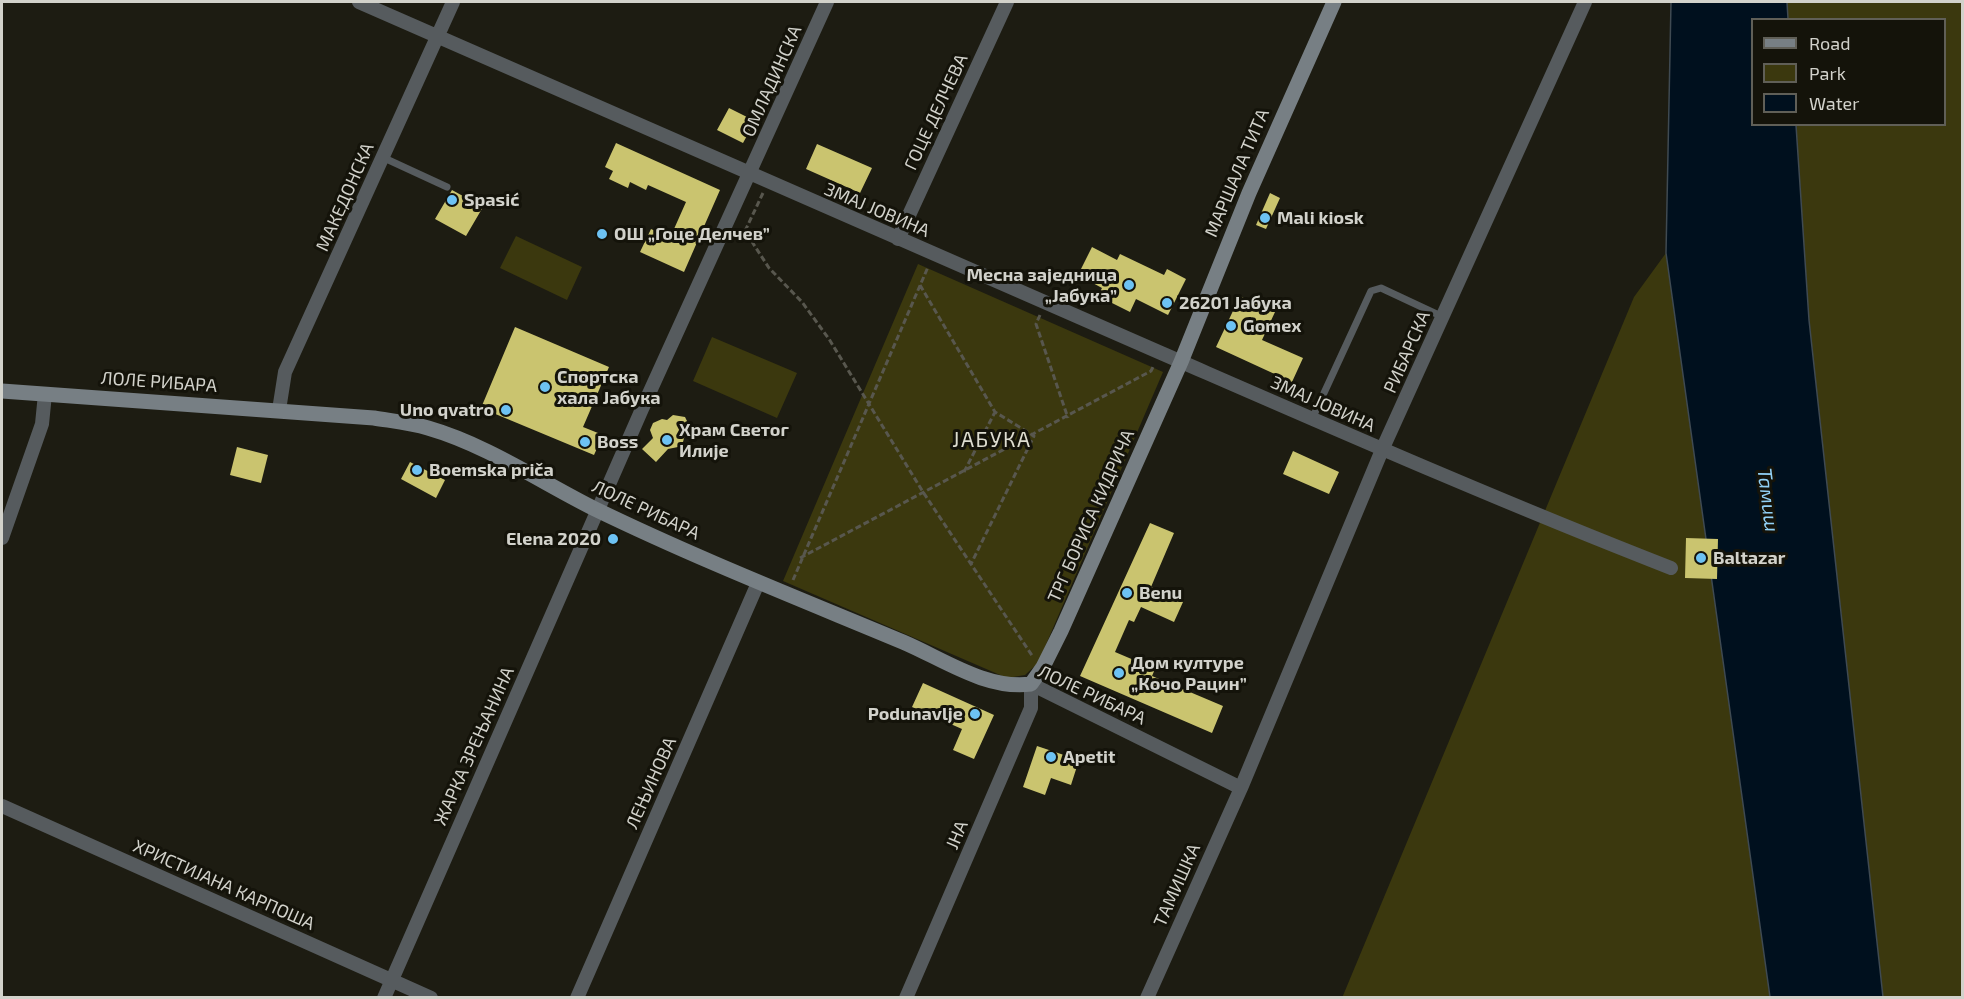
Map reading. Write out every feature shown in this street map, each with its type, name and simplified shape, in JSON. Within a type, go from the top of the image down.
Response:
[{"type":"main road","name":"МАРШАЛА ТИТА","points":[[1181,362],[1245,203],[1334,2]]},
{"type":"main road","name":"ТРГ БОРИСА КИДРИЧА","points":[[1030,684],[1043,668],[1181,362]]},
{"type":"main road","name":"ЛОЛЕ РИБАРА","points":[[2,391],[374,418],[428,428],[469,444],[597,510],[787,596],[905,643],[964,671],[1014,686],[1030,684]]},
{"type":"street","name":"ЗМАЈ ЈОВИНА","points":[[358,2],[767,183],[1382,450],[1536,515],[1671,568]]},
{"type":"street","name":"МАКЕДОНСКА","points":[[279,410],[285,372],[453,2]]},
{"type":"street","name":"ОМЛАДИНСКА","points":[[749,175],[827,2]]},
{"type":"street","name":"ГОЦЕ ДЕЛЧЕВА","points":[[897,238],[1007,2]]},
{"type":"street","name":"РИБАРСКА","points":[[1241,788],[1382,450],[1585,2]]},
{"type":"street","points":[[597,510],[749,175]]},
{"type":"street","points":[[2,538],[42,424],[45,394]]},
{"type":"street","name":"ЖАРКА ЗРЕЊАНИНА","points":[[384,998],[597,510]]},
{"type":"street","name":"ЛЕЊИНОВА","points":[[577,998],[758,583]]},
{"type":"street","name":"ЛОЛЕ РИБАРА","points":[[1030,684],[1241,788]]},
{"type":"street","name":"ЈНА","points":[[906,998],[1031,708],[1030,684]]},
{"type":"street","name":"ТАМИШКА","points":[[1147,998],[1241,788]]},
{"type":"street","name":"ХРИСТИЈАНА КАРПОША","points":[[2,806],[431,998]]},
{"type":"lane","points":[[382,157],[447,187]]},
{"type":"lane","points":[[1312,419],[1371,291],[1381,288],[1443,317]]},
{"type":"path","points":[[767,183],[745,231],[769,268],[802,302],[829,339],[970,564],[1028,653],[1043,668]]},
{"type":"path","points":[[787,596],[800,558],[933,254]]},
{"type":"path","points":[[920,285],[995,412],[1034,436]]},
{"type":"path","points":[[1045,303],[1036,324],[1068,418]]},
{"type":"path","points":[[800,558],[1068,418],[1151,371],[1160,352]]},
{"type":"path","points":[[964,472],[995,412]]},
{"type":"path","points":[[970,564],[1034,436]]},
{"type":"green space","points":[[1787,2],[1962,2],[1962,997],[1883,997],[1809,320],[1796,126],[1946,126],[1946,18],[1788,18]]},
{"type":"green space","points":[[516,236],[582,267],[567,300],[500,268]]},
{"type":"green space","points":[[1666,253],[1770,997],[1342,998],[1634,297]]},
{"type":"green space","points":[[918,264],[1163,372],[1038,663],[1025,675],[1007,678],[783,581]]},
{"type":"green space","points":[[712,337],[797,373],[777,418],[693,381]]},
{"type":"water","name":"Тамиш","points":[[1671,2],[1787,2],[1788,18],[1751,18],[1751,126],[1796,126],[1809,320],[1883,997],[1770,997],[1666,253]]},
{"type":"building","points":[[729,108],[755,121],[743,143],[717,130]]},
{"type":"building","points":[[616,143],[720,190],[684,272],[640,252],[651,229],[670,238],[686,202],[648,185],[646,190],[630,182],[628,188],[609,179],[613,171],[605,167]]},
{"type":"building","points":[[817,144],[872,168],[860,193],[806,169]]},
{"type":"building","points":[[452,190],[483,207],[466,236],[435,219]]},
{"type":"building","points":[[1270,193],[1280,198],[1266,229],[1256,225]]},
{"type":"building","points":[[1092,247],[1117,260],[1120,254],[1164,275],[1167,269],[1186,279],[1168,315],[1136,299],[1130,312],[1098,296],[1102,288],[1078,275]]},
{"type":"building","points":[[1240,296],[1275,312],[1262,340],[1303,358],[1292,382],[1216,347]]},
{"type":"building","name":"Спортска хала Јабука","points":[[515,327],[609,367],[583,427],[603,435],[594,455],[481,408]]},
{"type":"building","name":"Храм Светог Илије","points":[[673,415],[685,417],[688,423],[683,442],[678,447],[668,449],[656,462],[642,449],[653,438],[650,430],[653,423],[662,419],[667,420]]},
{"type":"building","points":[[237,447],[268,455],[261,483],[230,475]]},
{"type":"building","points":[[1293,451],[1339,472],[1329,494],[1283,474]]},
{"type":"building","points":[[410,462],[445,480],[436,498],[401,479]]},
{"type":"building","points":[[1150,523],[1174,533],[1151,587],[1183,602],[1174,622],[1141,607],[1134,622],[1129,620],[1115,652],[1155,669],[1152,676],[1223,706],[1212,733],[1080,676]]},
{"type":"building","name":"Baltazar","points":[[1686,538],[1718,539],[1717,579],[1685,578]]},
{"type":"building","points":[[923,683],[994,715],[974,759],[953,750],[962,729],[912,707]]},
{"type":"building","points":[[1037,746],[1079,760],[1071,785],[1051,778],[1045,795],[1023,787]]},
{"type":"place","name":"Spasić","points":[[452,200]]},
{"type":"place","name":"Mali kiosk","points":[[1265,218]]},
{"type":"place","name":"ОШ „Гоце Делчев”","points":[[602,234]]},
{"type":"place","name":"Месна заједница „Јабука”","points":[[1129,285]]},
{"type":"place","name":"26201 Јабука","points":[[1167,303]]},
{"type":"place","name":"Gomex","points":[[1231,326]]},
{"type":"place","name":"Спортска хала Јабука","points":[[545,387]]},
{"type":"place","name":"Uno qvatro","points":[[506,410]]},
{"type":"place","name":"Храм Светог Илије","points":[[667,440]]},
{"type":"place","name":"Boss","points":[[585,442]]},
{"type":"place","name":"Boemska priča","points":[[417,470]]},
{"type":"place","name":"Elena 2020","points":[[613,539]]},
{"type":"place","name":"Baltazar","points":[[1701,558]]},
{"type":"place","name":"Benu","points":[[1127,593]]},
{"type":"place","name":"Дом културе „Кочо Рацин”","points":[[1119,673]]},
{"type":"place","name":"Podunavlje","points":[[975,714]]},
{"type":"place","name":"Apetit","points":[[1051,757]]},
{"type":"district","name":"ЈАБУКА","points":[[992,440]]}]
